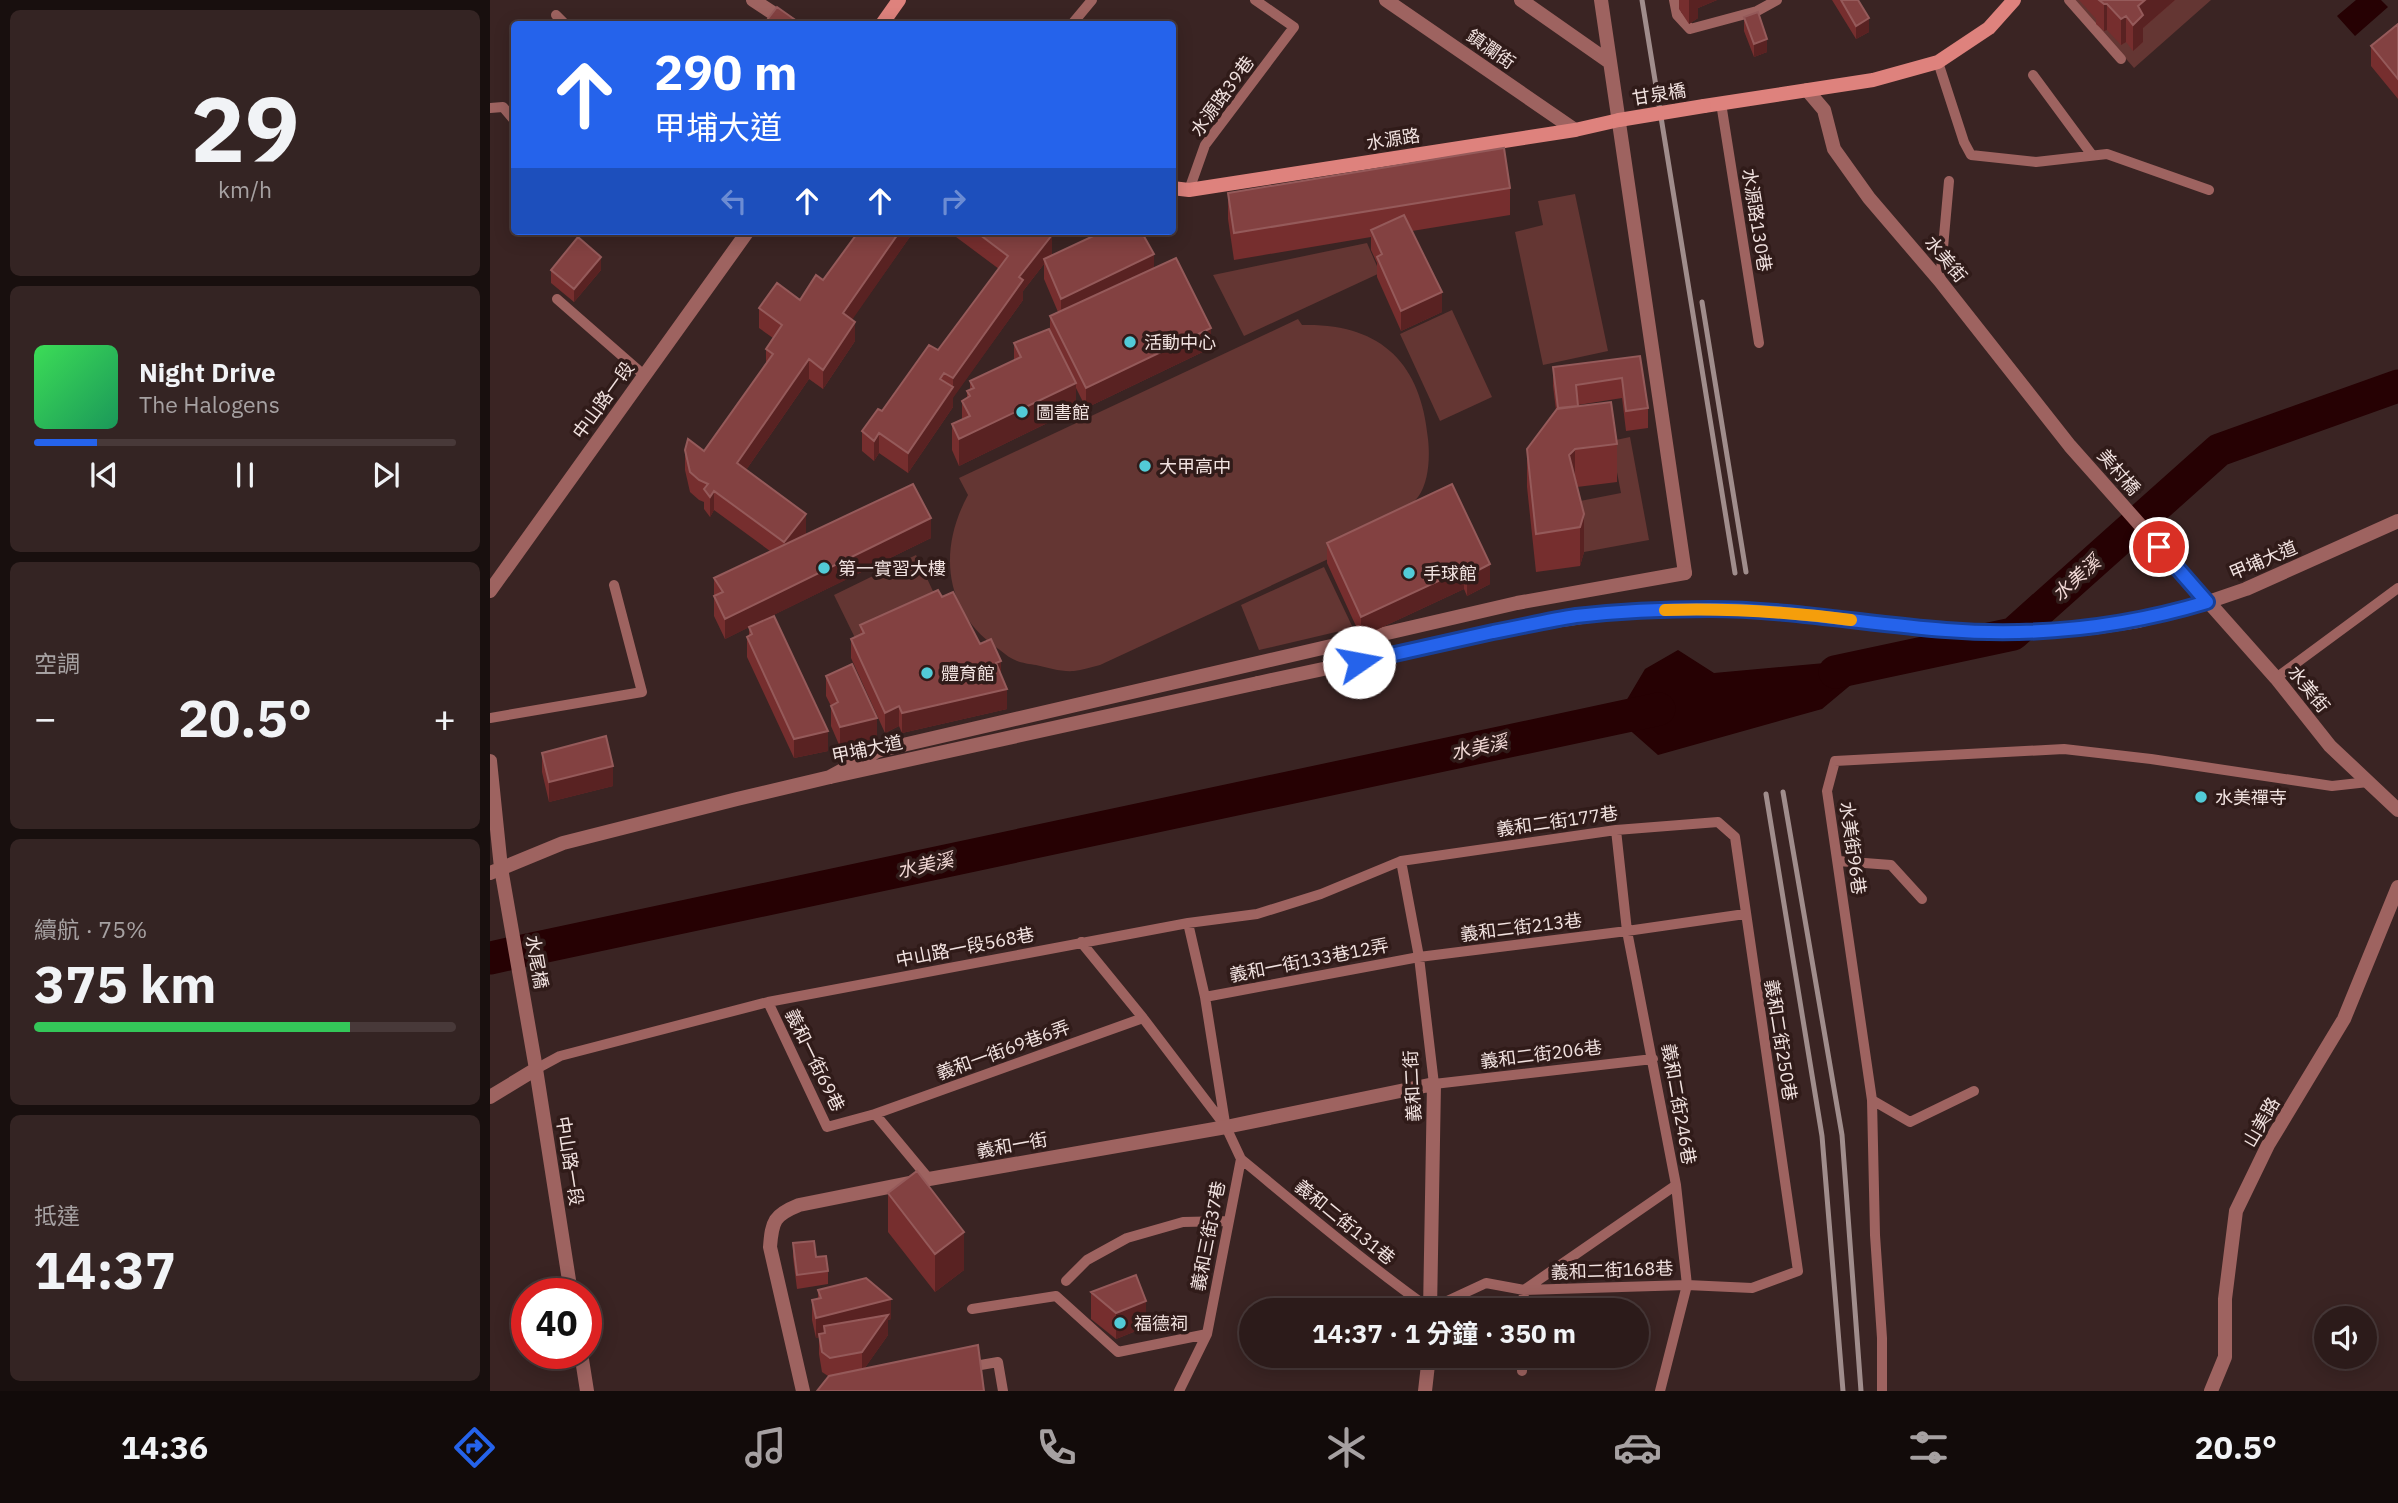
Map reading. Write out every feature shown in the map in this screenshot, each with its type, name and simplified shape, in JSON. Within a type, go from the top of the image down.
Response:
[{"type":"main road","points":[[884,21],[899,0]]},
{"type":"main road","points":[[1721,103],[1873,80],[1938,62],[1989,28],[2014,0]]},
{"type":"main road","name":"甘泉橋","points":[[1619,120],[1721,103]]},
{"type":"main road","name":"水源路","points":[[1176,188],[1189,190],[1575,130],[1619,120]]},
{"type":"street","points":[[753,0],[785,21]]},
{"type":"street","name":"鎮瀾街","points":[[1386,0],[1575,130]]},
{"type":"street","points":[[1521,0],[1608,61]]},
{"type":"street","points":[[830,777],[877,751],[1517,603],[1685,573],[1601,0]]},
{"type":"street","name":"水美街","points":[[1807,90],[1824,110],[1834,149],[1869,198],[1940,281],[2070,446]]},
{"type":"street","name":"中山路一段","points":[[490,591],[743,235]]},
{"type":"street","name":"美村橋","points":[[2070,446],[2194,587]]},
{"type":"street","name":"甲埔大道","points":[[495,870],[563,843],[830,777],[1574,616],[1616,612],[1748,610],[1944,630],[2004,633],[2065,631],[2138,621],[2207,602],[2267,580],[2398,521]]},
{"type":"street","name":"水美街","points":[[2194,587],[2276,678],[2330,746],[2398,810]]},
{"type":"street","points":[[490,761],[495,870]]},
{"type":"street","name":"水尾橋","points":[[495,870],[505,895],[530,1036]]},
{"type":"street","name":"山美路","points":[[2211,1391],[2225,1357],[2225,1299],[2236,1211],[2268,1145],[2344,1019],[2398,887]]},
{"type":"street","name":"中山路一段","points":[[530,1036],[569,1278]]},
{"type":"street","points":[[490,1097],[536,1069]]},
{"type":"street","name":"義和一街","points":[[803,1391],[770,1247],[772,1225],[782,1212],[799,1205],[929,1178],[1226,1127],[1434,1084]]},
{"type":"street","name":"義和二街","points":[[1430,1298],[1434,1084]]},
{"type":"street","points":[[1425,1391],[1428,1368]]},
{"type":"street","points":[[584,1369],[587,1391]]},
{"type":"lane","points":[[1074,21],[1092,0]]},
{"type":"lane","name":"水源路39巷","points":[[1189,190],[1205,145],[1294,27],[1255,0]]},
{"type":"lane","points":[[1674,0],[1677,15],[1690,29],[1757,11],[1777,0]]},
{"type":"lane","points":[[2069,0],[2122,58]]},
{"type":"lane","points":[[556,15],[562,21]]},
{"type":"lane","points":[[1938,62],[1964,142],[1971,155],[2036,162],[2107,154],[2209,190]]},
{"type":"lane","points":[[2033,75],[2092,155]]},
{"type":"lane","name":"水源路130巷","points":[[1721,103],[1759,343]]},
{"type":"lane","points":[[490,108],[503,107],[511,116]]},
{"type":"lane","points":[[1940,281],[1949,181]]},
{"type":"lane","points":[[557,299],[645,376]]},
{"type":"lane","points":[[490,718],[642,692],[614,585]]},
{"type":"lane","points":[[2276,678],[2398,588]]},
{"type":"lane","name":"水美街96巷","points":[[1882,1391],[1872,1100],[1828,791],[1835,761],[2064,749],[2332,786],[2368,782]]},
{"type":"lane","name":"義和二街177巷","points":[[1401,861],[1616,830],[1718,822]]},
{"type":"lane","name":"義和二街250巷","points":[[1718,822],[1735,837],[1798,1271]]},
{"type":"lane","points":[[1616,830],[1627,932]]},
{"type":"lane","name":"中山路一段568巷","points":[[536,1069],[560,1056],[768,1002],[1081,942],[1257,914],[1321,894],[1401,861]]},
{"type":"lane","name":"義和二街","points":[[1401,861],[1419,957],[1434,1084]]},
{"type":"lane","points":[[1838,861],[1891,865],[1922,898]]},
{"type":"lane","name":"義和二街213巷","points":[[1419,957],[1627,932],[1745,914]]},
{"type":"lane","points":[[1188,923],[1205,998],[1226,1127]]},
{"type":"lane","name":"義和二街246巷","points":[[1627,932],[1676,1185],[1687,1285]]},
{"type":"lane","points":[[1081,942],[1226,1127],[1241,1159]]},
{"type":"lane","name":"義和一街133巷12弄","points":[[1205,998],[1419,957]]},
{"type":"lane","name":"義和一街69巷","points":[[768,1002],[827,1127],[875,1114]]},
{"type":"lane","name":"義和一街69巷6弄","points":[[875,1114],[1143,1018]]},
{"type":"lane","name":"義和二街206巷","points":[[1434,1084],[1653,1059]]},
{"type":"lane","points":[[1872,1100],[1910,1122],[1974,1091]]},
{"type":"lane","points":[[875,1114],[929,1178]]},
{"type":"lane","name":"義和二街131巷","points":[[1241,1159],[1327,1228],[1368,1265],[1413,1298]]},
{"type":"lane","name":"義和三街37巷","points":[[1179,1391],[1207,1334],[1241,1159]]},
{"type":"lane","points":[[1524,1298],[1524,1290],[1676,1185]]},
{"type":"lane","points":[[1066,1281],[1087,1260],[1127,1238],[1183,1222],[1228,1221]]},
{"type":"lane","name":"義和二街168巷","points":[[1455,1298],[1486,1283],[1524,1290],[1687,1285],[1752,1289],[1798,1271]]},
{"type":"lane","points":[[1660,1391],[1687,1285]]},
{"type":"lane","points":[[972,1309],[1056,1296],[1118,1352],[1207,1334]]},
{"type":"lane","points":[[959,1369],[998,1362],[1003,1391]]},
{"type":"shaded area","points":[[2075,0],[2211,0],[2134,68]]},
{"type":"shaded area","points":[[2356,0],[2381,0],[2388,7],[2355,36],[2337,16]]},
{"type":"shaded area","points":[[1575,194],[1608,351],[1543,365],[1515,232],[1543,225],[1538,201]]},
{"type":"shaded area","points":[[1367,243],[1380,273],[1244,336],[1213,275]]},
{"type":"shaded area","points":[[1452,310],[1492,397],[1440,421],[1400,334]]},
{"type":"shaded area","points":[[1298,319],[1302,325],[1330,326],[1354,331],[1374,340],[1392,352],[1406,369],[1424,412],[1429,454],[1422,491],[1406,510],[1365,542],[1100,665],[1069,671],[1023,663],[1008,656],[979,633],[966,616],[951,578],[952,537],[968,495],[959,478]]},
{"type":"shaded area","points":[[1630,437],[1649,540],[1584,552],[1575,502],[1621,493],[1611,441]]},
{"type":"shaded area","points":[[916,555],[939,604],[858,644],[834,595]]},
{"type":"shaded area","points":[[1324,567],[1353,628],[1259,650],[1241,605]]},
{"type":"shaded area","points":[[1678,650],[1714,673],[1836,662],[1877,663],[1822,709],[1658,755],[1616,718],[1645,669]]},
{"type":"building","points":[[1841,0],[1858,0],[1869,18],[1856,26]]},
{"type":"building","points":[[2099,0],[2145,0],[2138,6],[2143,15],[2133,25],[2126,16],[2121,19],[2107,4]]},
{"type":"building","points":[[777,7],[797,21],[766,21]]},
{"type":"building","points":[[1758,12],[1767,39],[1754,44],[1744,17]]},
{"type":"building","points":[[2398,24],[2398,79],[2371,46]]},
{"type":"building","points":[[1504,148],[1510,188],[1234,233],[1228,193]]},
{"type":"building","points":[[1404,215],[1442,292],[1401,311],[1377,257],[1382,254],[1371,230]]},
{"type":"building","points":[[856,235],[897,235],[843,313],[855,322],[823,370],[809,359],[737,463],[806,514],[784,542],[714,491],[710,497],[704,489],[708,484],[690,472],[685,450],[688,439],[704,451],[773,354],[766,349],[782,325],[759,308],[777,283],[800,300],[816,275],[823,280]]},
{"type":"building","points":[[980,235],[1052,235],[1019,277],[1023,280],[953,378],[944,373],[940,379],[953,387],[908,453],[879,433],[874,441],[862,431],[878,409],[882,411],[929,345],[938,350],[1008,256]]},
{"type":"building","points":[[1095,235],[1143,235],[1154,254],[1061,299],[1044,259]]},
{"type":"building","points":[[578,237],[601,257],[574,289],[551,270]]},
{"type":"building","name":"活動中心","points":[[1176,258],[1211,328],[1086,388],[1050,316]]},
{"type":"building","points":[[1049,329],[1076,383],[959,439],[952,424],[970,416],[962,401],[970,396],[967,391],[974,388],[970,381],[1021,357],[1014,343]]},
{"type":"building","points":[[1640,356],[1648,408],[1626,411],[1622,378],[1576,385],[1578,406],[1558,408],[1553,367]]},
{"type":"building","points":[[1611,402],[1617,444],[1575,449],[1569,455],[1584,514],[1580,527],[1536,534],[1527,449],[1557,409]]},
{"type":"building","points":[[913,484],[931,518],[725,619],[714,596],[723,592],[714,578]]},
{"type":"building","name":"手球館","points":[[1452,484],[1490,564],[1467,576],[1464,569],[1361,617],[1327,543]]},
{"type":"building","name":"體育館","points":[[938,590],[942,597],[953,592],[980,644],[991,639],[1001,661],[996,663],[1007,689],[902,713],[899,706],[885,713],[851,639],[864,633],[860,625]]},
{"type":"building","points":[[774,616],[828,731],[794,739],[747,637],[752,634],[749,627]]},
{"type":"building","points":[[852,664],[877,718],[840,727],[831,706],[838,702],[826,676]]},
{"type":"building","points":[[606,736],[613,766],[549,782],[542,753]]},
{"type":"building","points":[[917,1171],[964,1232],[935,1254],[888,1193]]},
{"type":"building","points":[[814,1241],[816,1257],[826,1256],[828,1271],[797,1275],[793,1243]]},
{"type":"building","points":[[1136,1275],[1146,1301],[1116,1313],[1091,1292]]},
{"type":"building","points":[[866,1278],[891,1299],[816,1318],[812,1300],[821,1298],[818,1290]]},
{"type":"building","points":[[888,1315],[862,1352],[830,1358],[822,1352],[819,1334],[825,1333],[824,1326]]},
{"type":"building","points":[[978,1345],[984,1391],[817,1391],[829,1376]]},
{"type":"waterway","name":"水美溪","points":[[1835,672],[2013,634],[2219,450],[2398,386]]},
{"type":"waterway","name":"水美溪","points":[[490,958],[1659,709]]},
{"type":"railway","points":[[1642,0],[1735,573]]},
{"type":"railway","points":[[1702,302],[1746,572]]},
{"type":"railway","points":[[1783,792],[1842,1135],[1861,1391]]},
{"type":"railway","points":[[1766,794],[1822,1136],[1843,1391]]},
{"type":"slow traffic","points":[[1665,610],[1761,611],[1851,620]]},
{"type":"place","name":"活動中心","points":[[1130,342]]},
{"type":"place","name":"圖書館","points":[[1022,412]]},
{"type":"place","name":"大甲高中","points":[[1145,466]]},
{"type":"place","name":"第一實習大樓","points":[[824,568]]},
{"type":"place","name":"手球館","points":[[1409,573]]},
{"type":"place","name":"體育館","points":[[927,673]]},
{"type":"place","name":"水美禪寺","points":[[2201,797]]},
{"type":"place","name":"福德祠","points":[[1120,1323]]},
{"type":"route","points":[[1359,662],[1574,616],[1616,612],[1711,609],[1761,611],[1944,630],[2015,633],[2051,632],[2138,621],[2207,602],[2159,547]]}]
